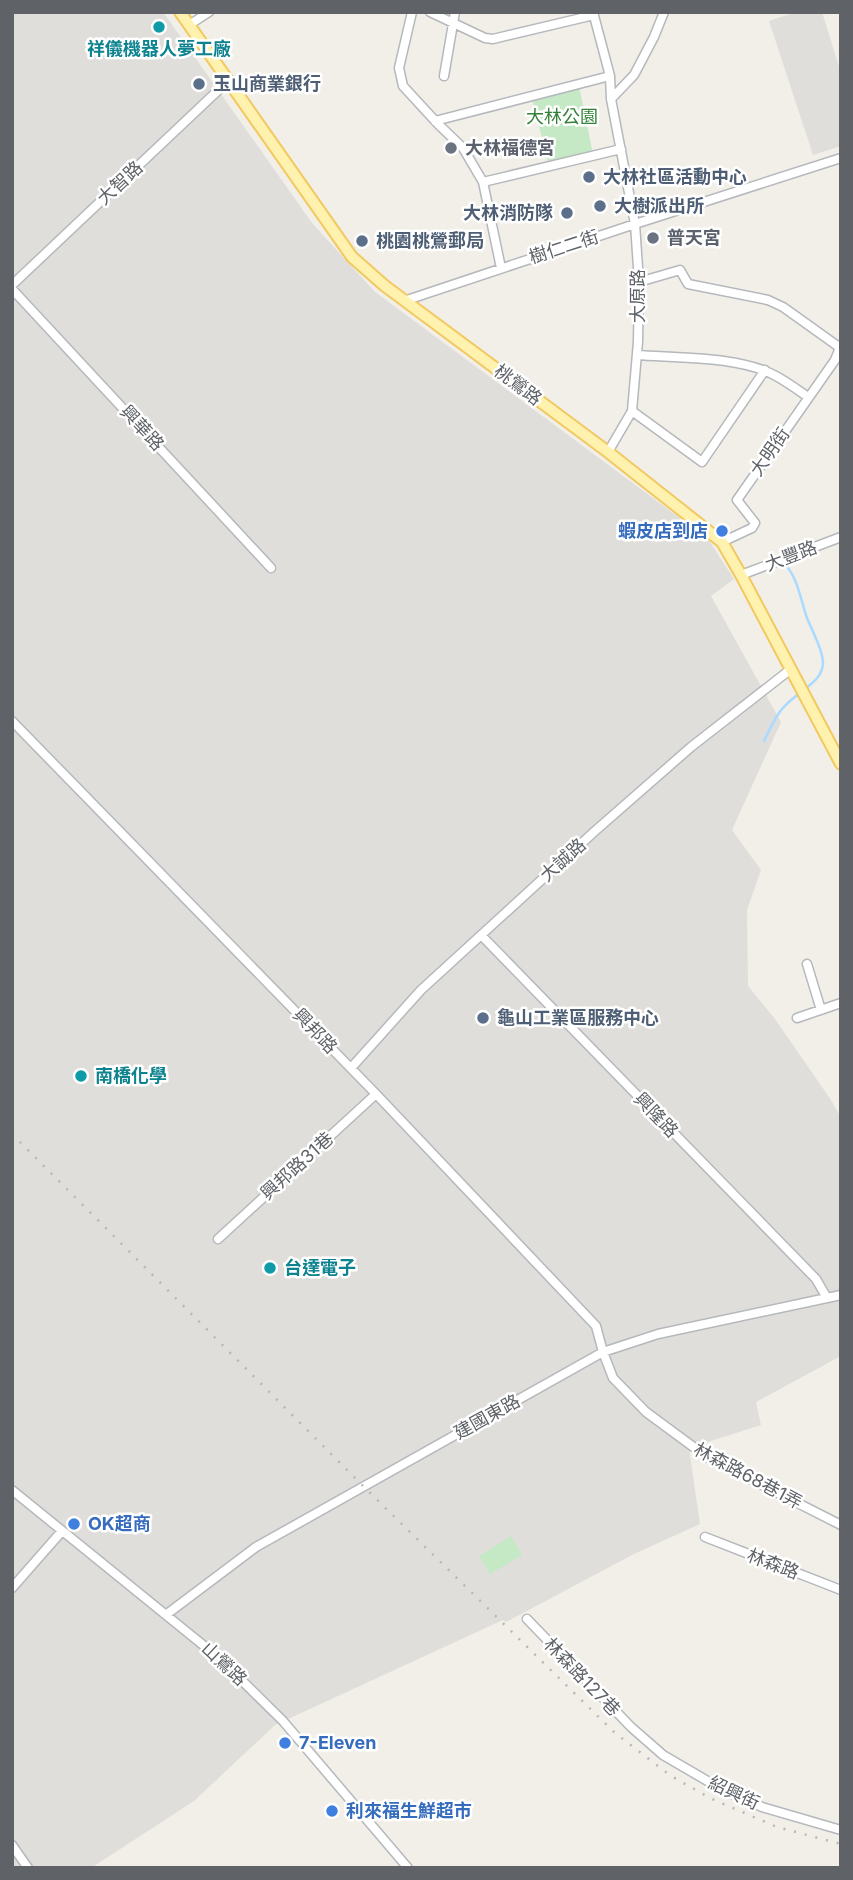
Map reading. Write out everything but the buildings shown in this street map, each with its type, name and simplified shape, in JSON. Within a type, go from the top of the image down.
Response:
[{"type":"main road","name":"桃鶯路","points":[[180,12],[352,257],[385,286],[608,452],[722,542],[841,764]]},
{"type":"street","points":[[189,25],[209,12]]},
{"type":"street","points":[[412,12],[399,68],[402,86],[463,148],[483,182],[501,268]]},
{"type":"street","points":[[430,12],[485,38],[493,39],[594,14]]},
{"type":"street","points":[[444,76],[455,12]]},
{"type":"street","points":[[611,99],[634,75],[664,12]]},
{"type":"street","name":"大原路","points":[[594,14],[610,76],[611,99],[635,224],[639,282],[632,411],[608,452]]},
{"type":"street","points":[[435,121],[610,76]]},
{"type":"street","name":"大智路","points":[[12,287],[228,81]]},
{"type":"street","points":[[483,182],[621,149]]},
{"type":"street","name":"樹仁二街","points":[[407,300],[841,158]]},
{"type":"street","points":[[639,282],[680,270],[688,284],[768,300],[783,307],[840,346]]},
{"type":"street","name":"興華路","points":[[12,287],[271,568]]},
{"type":"street","name":"大明街","points":[[722,542],[752,528],[755,523],[737,500],[835,360],[840,346]]},
{"type":"street","points":[[637,355],[734,362],[765,370],[808,397]]},
{"type":"street","points":[[632,411],[702,461],[765,370]]},
{"type":"street","name":"大豐路","points":[[741,575],[841,537]]},
{"type":"street","name":"大誠路","points":[[351,1068],[421,990],[481,934],[691,747],[791,670]]},
{"type":"street","name":"興邦路","points":[[12,721],[351,1068],[596,1326],[603,1352]]},
{"type":"street","name":"興隆路","points":[[481,934],[816,1279],[827,1298]]},
{"type":"street","points":[[807,964],[821,1010]]},
{"type":"street","points":[[797,1018],[841,1003]]},
{"type":"street","name":"興邦路31巷","points":[[218,1238],[376,1094]]},
{"type":"street","name":"建國東路","points":[[167,1614],[257,1547],[603,1352],[658,1334],[841,1295]]},
{"type":"street","name":"林森路68巷1弄","points":[[603,1352],[612,1378],[646,1412],[707,1457],[841,1525]]},
{"type":"street","name":"山鶯路","points":[[12,1490],[219,1658],[284,1721],[407,1866]]},
{"type":"street","points":[[12,1588],[62,1531]]},
{"type":"street","name":"林森路","points":[[705,1537],[841,1590]]},
{"type":"street","name":"林森路127巷","points":[[527,1619],[639,1733]]},
{"type":"street","name":"紹興街","points":[[639,1733],[663,1755],[723,1790],[762,1807],[841,1830]]},
{"type":"street","points":[[12,1845],[28,1868]]},
{"type":"street","points":[[394,1868],[407,1866]]},
{"type":"shaded area","points":[[12,12],[163,12],[312,223],[374,291],[708,539],[734,579],[711,596],[781,722],[732,830],[761,870],[747,910],[748,986],[775,1019],[841,1118],[841,1356],[756,1402],[761,1425],[689,1448],[700,1524],[634,1554],[506,1622],[503,1620],[275,1725],[194,1801],[91,1868],[12,1868]]},
{"type":"shaded area","points":[[796,12],[822,12],[841,73],[841,146],[813,155],[769,21]]},
{"type":"green space","name":"大林公園","points":[[579,86],[593,154],[549,166],[532,98]]},
{"type":"green space","points":[[511,1536],[522,1555],[490,1574],[479,1556]]},
{"type":"waterway","points":[[785,564],[796,582],[823,662],[820,674],[805,689]]},
{"type":"waterway","points":[[764,741],[778,714],[800,693]]},
{"type":"railway","points":[[12,1134],[363,1486],[615,1733],[671,1776],[712,1799],[777,1827],[841,1844]]},
{"type":"place","name":"祥儀機器人夢工廠","points":[[159,27]]},
{"type":"place","name":"玉山商業銀行","points":[[199,84]]},
{"type":"place","name":"大林福德宮","points":[[451,148]]},
{"type":"place","name":"大林社區活動中心","points":[[589,177]]},
{"type":"place","name":"大樹派出所","points":[[600,206]]},
{"type":"place","name":"大林消防隊","points":[[567,213]]},
{"type":"place","name":"普天宮","points":[[653,238]]},
{"type":"place","name":"桃園桃鶯郵局","points":[[362,241]]},
{"type":"place","name":"蝦皮店到店","points":[[722,531]]},
{"type":"place","name":"龜山工業區服務中心","points":[[483,1018]]},
{"type":"place","name":"南橋化學","points":[[81,1076]]},
{"type":"place","name":"台達電子","points":[[270,1268]]},
{"type":"place","name":"OK超商","points":[[74,1524]]},
{"type":"place","name":"7-Eleven","points":[[285,1743]]},
{"type":"place","name":"利來福生鮮超市","points":[[332,1811]]}]
